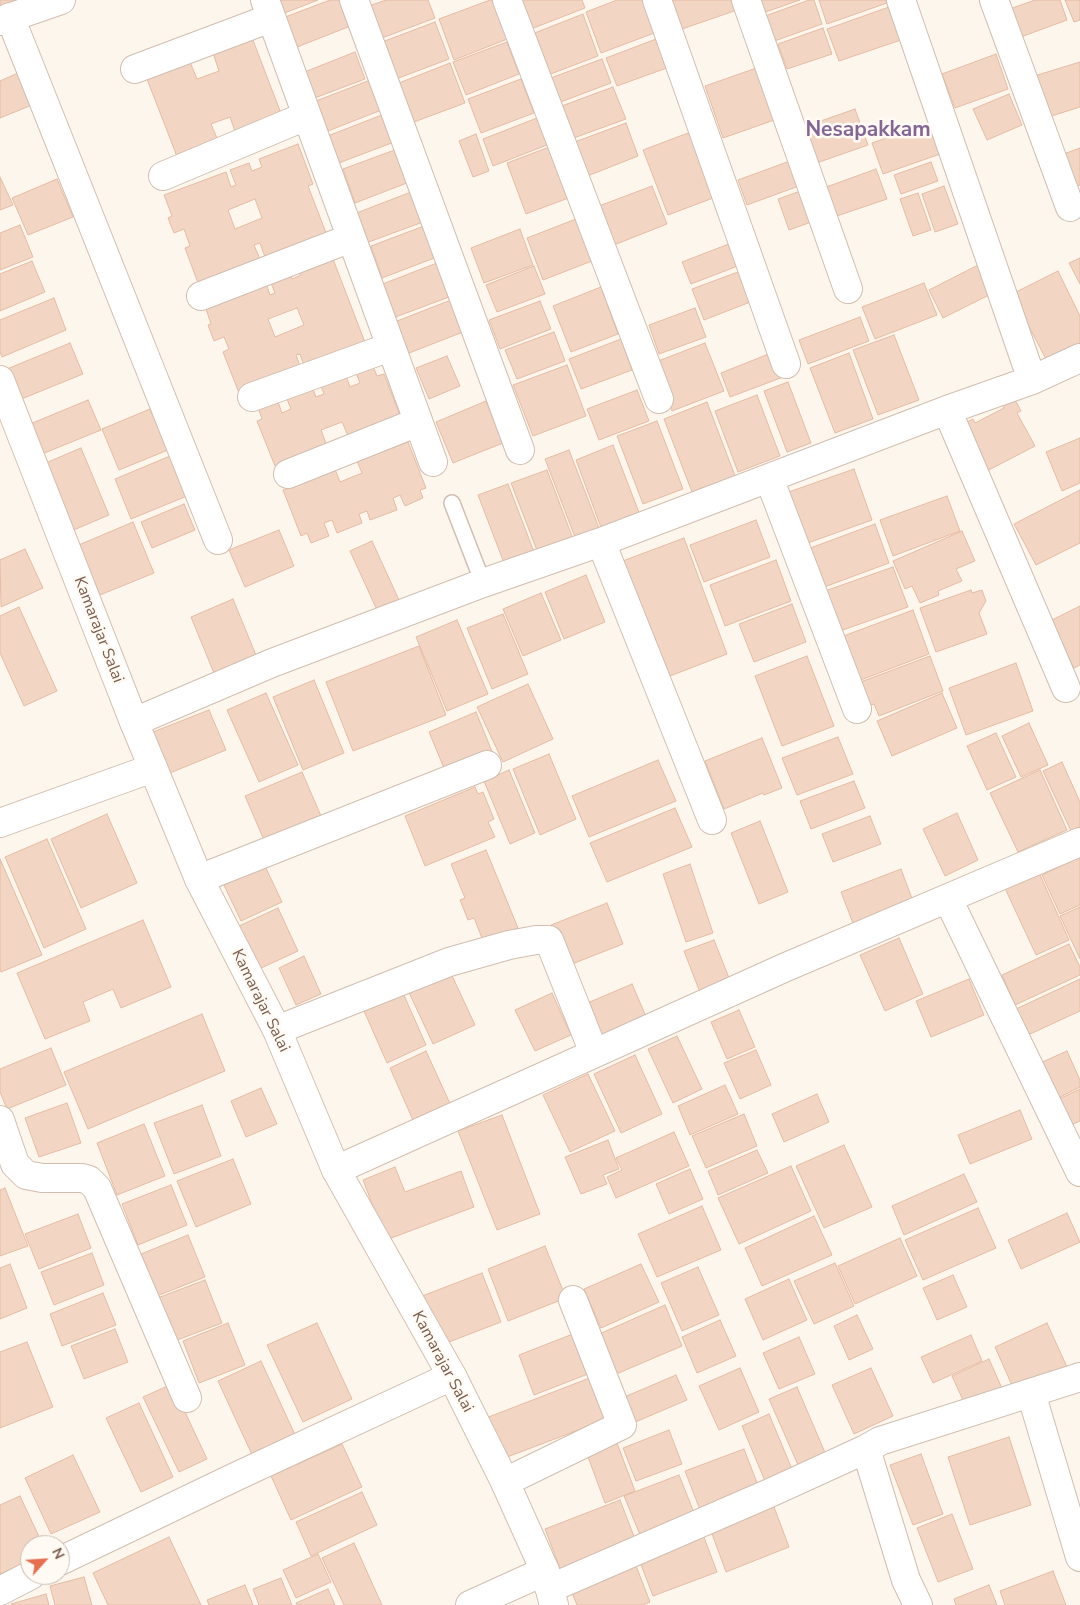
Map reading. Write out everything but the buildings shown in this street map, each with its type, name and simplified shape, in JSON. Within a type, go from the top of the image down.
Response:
[{"type":"street","points":[[61,0],[5,19],[218,540]]},
{"type":"street","points":[[354,0],[520,450]]},
{"type":"street","points":[[507,0],[659,399]]},
{"type":"street","points":[[657,0],[786,364]]},
{"type":"street","points":[[746,0],[848,289]]},
{"type":"street","points":[[901,0],[1032,380]]},
{"type":"street","points":[[994,0],[1070,207]]},
{"type":"street","points":[[135,69],[268,9],[433,462]]},
{"type":"street","points":[[163,176],[306,116]]},
{"type":"street","points":[[201,296],[351,238]]},
{"type":"street","points":[[252,397],[390,347]]},
{"type":"street","points":[[134,722],[272,663],[483,583],[601,542],[947,410],[1032,380],[1080,358]]},
{"type":"street","name":"Kamarajar Salai","points":[[0,380],[134,722],[199,879],[277,1030],[336,1170],[452,1376],[505,1482],[549,1587]]},
{"type":"street","points":[[947,410],[1066,688]]},
{"type":"street","points":[[288,474],[418,422]]},
{"type":"street","points":[[769,478],[857,709]]},
{"type":"street","points":[[601,542],[712,820]]},
{"type":"street","points":[[199,879],[487,764]]},
{"type":"street","points":[[0,823],[153,768]]},
{"type":"street","points":[[336,1170],[786,967],[1080,842]]},
{"type":"street","points":[[948,899],[1080,1172]]},
{"type":"street","points":[[277,1030],[449,962],[509,945],[536,940],[549,940],[594,1053]]},
{"type":"street","points":[[0,1120],[15,1164],[26,1175],[42,1178],[82,1178],[88,1180],[96,1188],[187,1398]]},
{"type":"street","points":[[505,1482],[622,1425],[573,1300]]},
{"type":"street","points":[[70,1556],[452,1376]]},
{"type":"street","points":[[470,1605],[560,1584],[880,1442],[1080,1376]]},
{"type":"street","points":[[1031,1393],[1080,1557]]},
{"type":"street","points":[[866,1449],[906,1580],[918,1605]]},
{"type":"street","points":[[0,1591],[20,1581]]},
{"type":"lane","points":[[452,503],[483,583]]},
{"type":"district","name":"Nesapakkam","points":[[868,131]]}]
